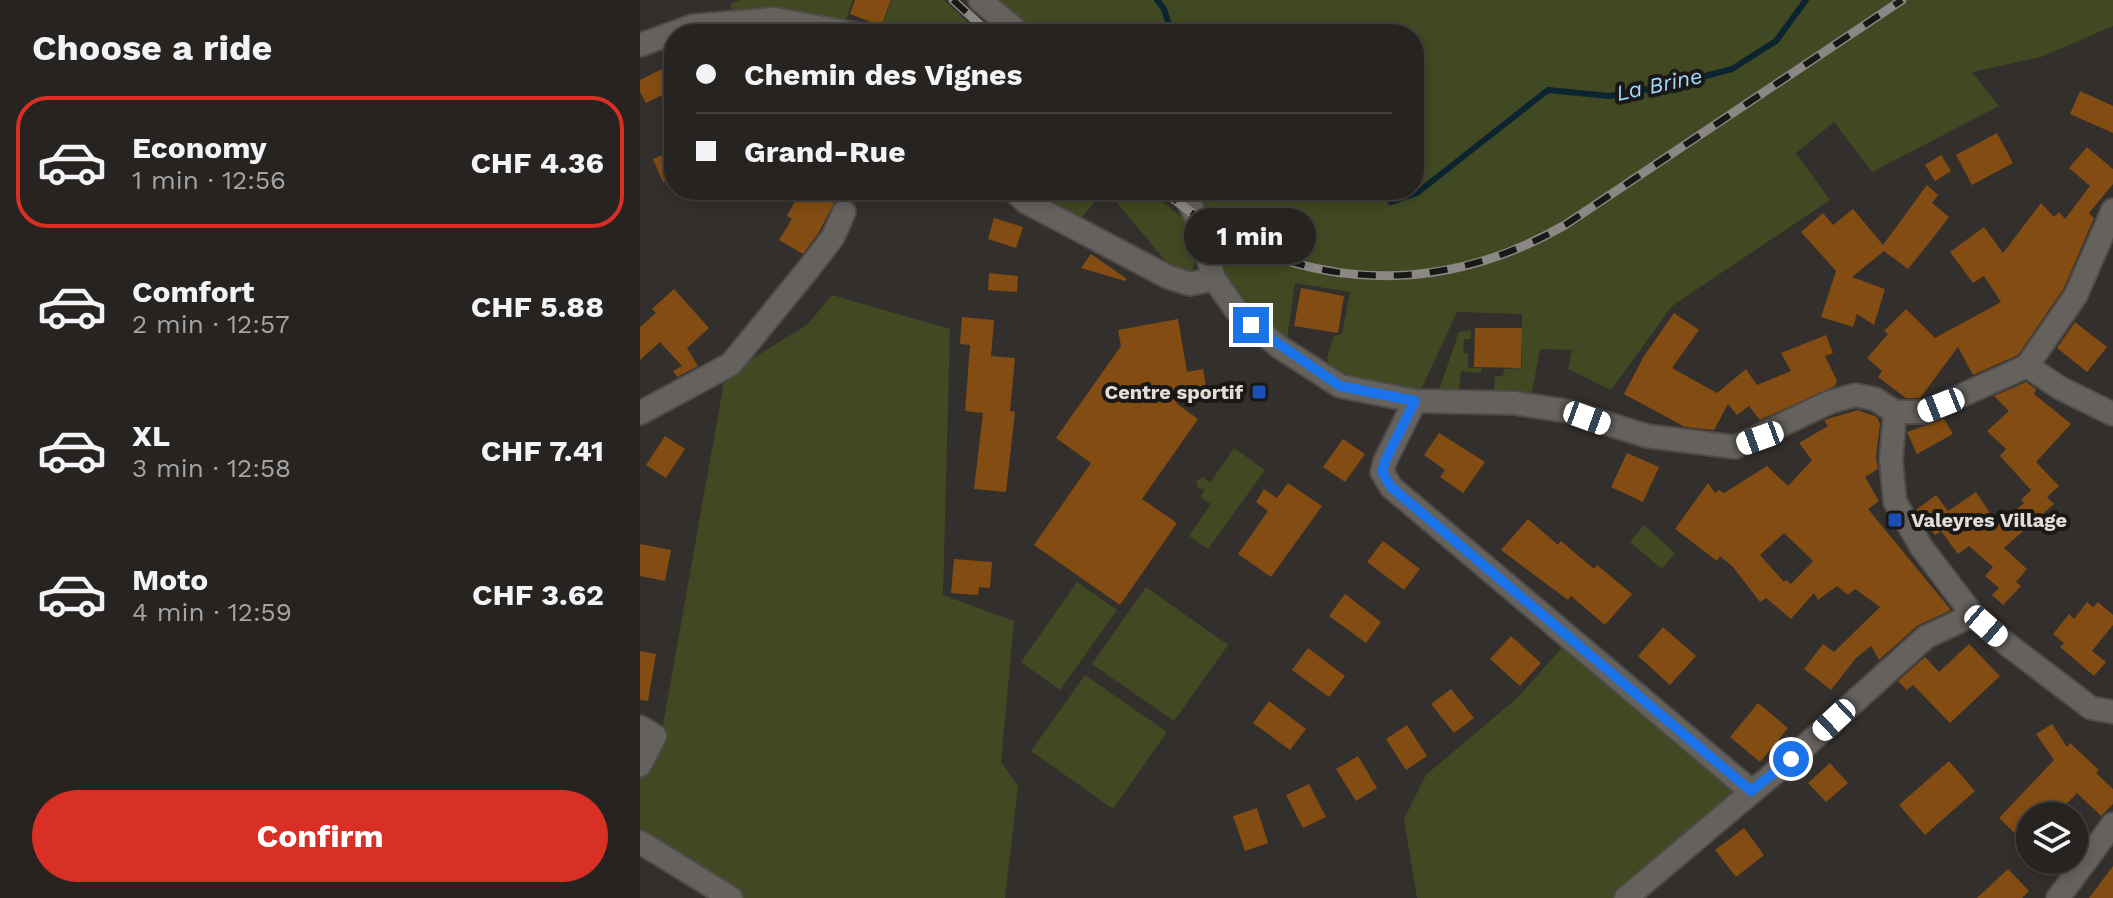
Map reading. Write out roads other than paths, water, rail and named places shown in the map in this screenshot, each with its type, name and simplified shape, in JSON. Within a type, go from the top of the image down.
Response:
[{"type":"street","points":[[980,0],[1009,24]]},
{"type":"street","points":[[716,24],[775,19],[802,24]]},
{"type":"street","points":[[640,45],[664,36]]},
{"type":"street","points":[[1024,200],[1168,277],[1190,284],[1214,279]]},
{"type":"street","points":[[1187,200],[1214,279],[1251,325],[1340,386],[1415,401],[1514,403],[1567,411],[1647,436],[1735,447],[1760,438],[1830,402],[1855,395],[1875,399],[1895,412],[1925,412],[2027,366],[2076,295],[2113,210]]},
{"type":"street","points":[[640,413],[731,364],[833,237],[844,212]]},
{"type":"street","points":[[2027,366],[2060,388],[2113,414]]},
{"type":"street","points":[[1415,401],[1385,461],[1382,472],[1391,487],[1751,791]]},
{"type":"street","points":[[1895,412],[1891,460],[1895,502],[1922,548],[1973,615],[2091,708],[2113,712]]},
{"type":"street","points":[[1626,898],[1926,637],[1973,615]]},
{"type":"street","points":[[640,727],[655,736],[640,765]]},
{"type":"street","points":[[2058,898],[2113,824]]},
{"type":"street","points":[[640,842],[731,898]]},
{"type":"waterway","name":"La Brine","points":[[1157,0],[1169,24]]},
{"type":"waterway","name":"La Brine","points":[[1424,187],[1548,90],[1609,96],[1671,85],[1732,69],[1776,41],[1806,0]]},
{"type":"waterway","name":"La Brine","points":[[1389,200],[1397,200]]},
{"type":"railway","points":[[953,0],[979,24]]},
{"type":"railway","points":[[1177,200],[1209,224],[1257,249],[1307,266],[1358,275],[1410,275],[1462,266],[1514,250],[1565,225],[1902,0]]},
{"type":"place","name":"Centre sportif","points":[[1259,392]]},
{"type":"place","name":"Valeyres Village","points":[[1895,520]]}]
